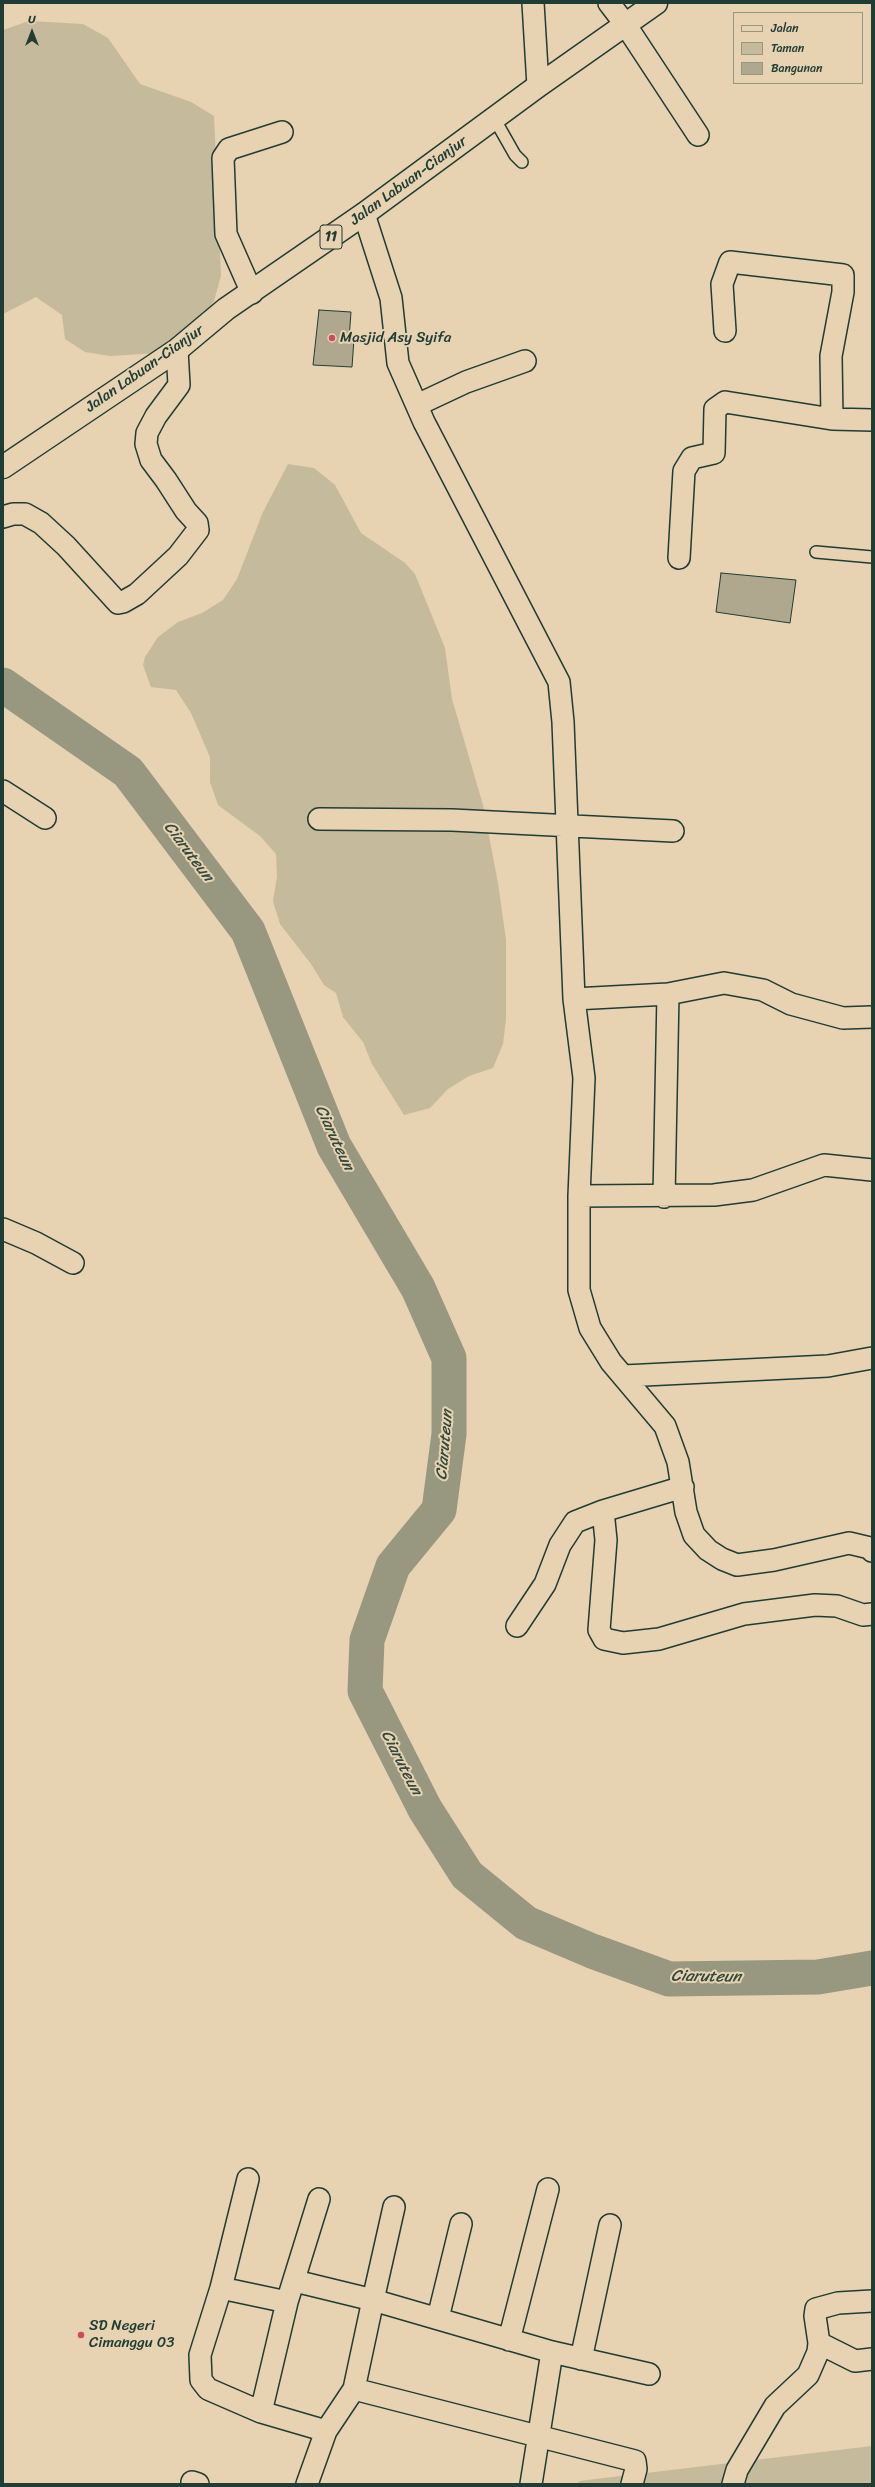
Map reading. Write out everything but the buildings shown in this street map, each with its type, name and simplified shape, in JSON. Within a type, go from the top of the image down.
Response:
[{"type":"highway","name":"Jalan Labuan-Cianjur","points":[[3,467],[177,350],[226,309],[252,293],[364,214],[538,86],[656,3]]},
{"type":"street","points":[[533,3],[538,86]]},
{"type":"street","points":[[609,3],[625,24],[698,135]]},
{"type":"street","points":[[252,293],[226,234],[223,158],[229,149],[282,132]]},
{"type":"street","points":[[364,214],[391,298],[398,362],[416,405],[559,682],[563,722],[574,998],[584,1078],[579,1196],[579,1290],[590,1328],[611,1362],[665,1426],[678,1462],[686,1512],[694,1535],[708,1550],[722,1559],[737,1565],[774,1560],[849,1543],[870,1548],[872,1551]]},
{"type":"street","points":[[725,331],[722,284],[730,262],[843,274],[843,292],[831,356],[832,419]]},
{"type":"street","points":[[3,517],[13,514],[26,514],[41,523],[66,546],[118,603],[124,602],[137,594],[178,556],[198,530],[197,523],[186,511],[151,460],[146,444],[147,433],[156,416],[179,385],[177,350]]},
{"type":"street","points":[[416,405],[466,382],[525,361]]},
{"type":"street","points":[[679,558],[684,471],[692,458],[714,453],[715,409],[725,402],[832,419],[872,420]]},
{"type":"street","points":[[3,791],[45,818]]},
{"type":"street","points":[[318,819],[452,820],[567,824],[672,831]]},
{"type":"street","points":[[574,998],[668,994],[724,983],[763,990],[790,1004],[843,1018],[872,1017]]},
{"type":"street","points":[[664,1197],[668,994]]},
{"type":"street","points":[[579,1196],[664,1197],[714,1195],[753,1190],[824,1165],[872,1170]]},
{"type":"street","points":[[3,1229],[36,1243],[73,1263]]},
{"type":"street","points":[[624,1376],[828,1366],[872,1358]]},
{"type":"street","points":[[517,1626],[545,1584],[560,1545],[574,1522],[603,1511],[682,1487]]},
{"type":"street","points":[[603,1511],[606,1540],[599,1630],[604,1639],[622,1643],[659,1639],[744,1614],[815,1605],[837,1606],[863,1615],[872,1614]]},
{"type":"street","points":[[248,2179],[221,2288],[200,2355],[201,2380],[208,2389],[261,2412],[326,2431]]},
{"type":"street","points":[[509,2340],[548,2189]]},
{"type":"street","points":[[261,2412],[287,2302],[295,2281],[318,2199]]},
{"type":"street","points":[[307,2484],[326,2431],[354,2389],[394,2207]]},
{"type":"street","points":[[438,2318],[461,2224]]},
{"type":"street","points":[[581,2359],[610,2225]]},
{"type":"street","points":[[295,2281],[373,2300],[552,2352],[649,2374]]},
{"type":"street","points":[[221,2288],[287,2302]]},
{"type":"street","points":[[732,2484],[737,2470],[775,2406],[808,2375],[818,2352],[819,2343],[815,2316],[816,2309],[824,2305],[872,2301]]},
{"type":"street","points":[[819,2343],[855,2361],[872,2359]]},
{"type":"street","points":[[531,2484],[552,2352]]},
{"type":"street","points":[[354,2389],[539,2438],[635,2461],[636,2468],[632,2484]]},
{"type":"lane","points":[[494,118],[515,155],[522,162]]},
{"type":"lane","points":[[816,552],[872,557]]},
{"type":"green space","points":[[29,21],[83,24],[108,38],[140,84],[191,102],[214,116],[221,276],[214,301],[200,323],[158,353],[110,356],[85,352],[65,339],[62,315],[36,297],[3,314],[3,30]]},
{"type":"green space","points":[[288,464],[314,468],[335,485],[361,533],[405,563],[415,574],[445,648],[452,699],[483,805],[498,883],[506,940],[506,1019],[503,1044],[493,1068],[469,1076],[448,1089],[430,1108],[404,1115],[372,1064],[363,1042],[343,1017],[336,993],[324,985],[311,964],[280,924],[273,901],[277,877],[276,854],[260,836],[218,805],[210,782],[210,757],[191,713],[176,690],[151,687],[143,665],[145,657],[158,637],[178,622],[202,613],[223,600],[237,579],[263,512]]},
{"type":"green space","points":[[872,2446],[872,2484],[577,2484],[579,2481]]},
{"type":"waterway","name":"Ciaruteun","points":[[3,685],[128,772],[248,931],[334,1146],[418,1288],[449,1358],[449,1434],[439,1510],[393,1566],[367,1640],[365,1691],[425,1809],[467,1875],[526,1923],[592,1951],[669,1979],[818,1977],[872,1968]]},
{"type":"place","name":"Masjid Asy Syifa","points":[[332,338]]},
{"type":"place","name":"SD Negeri Cimanggu 03","points":[[81,2335]]}]
